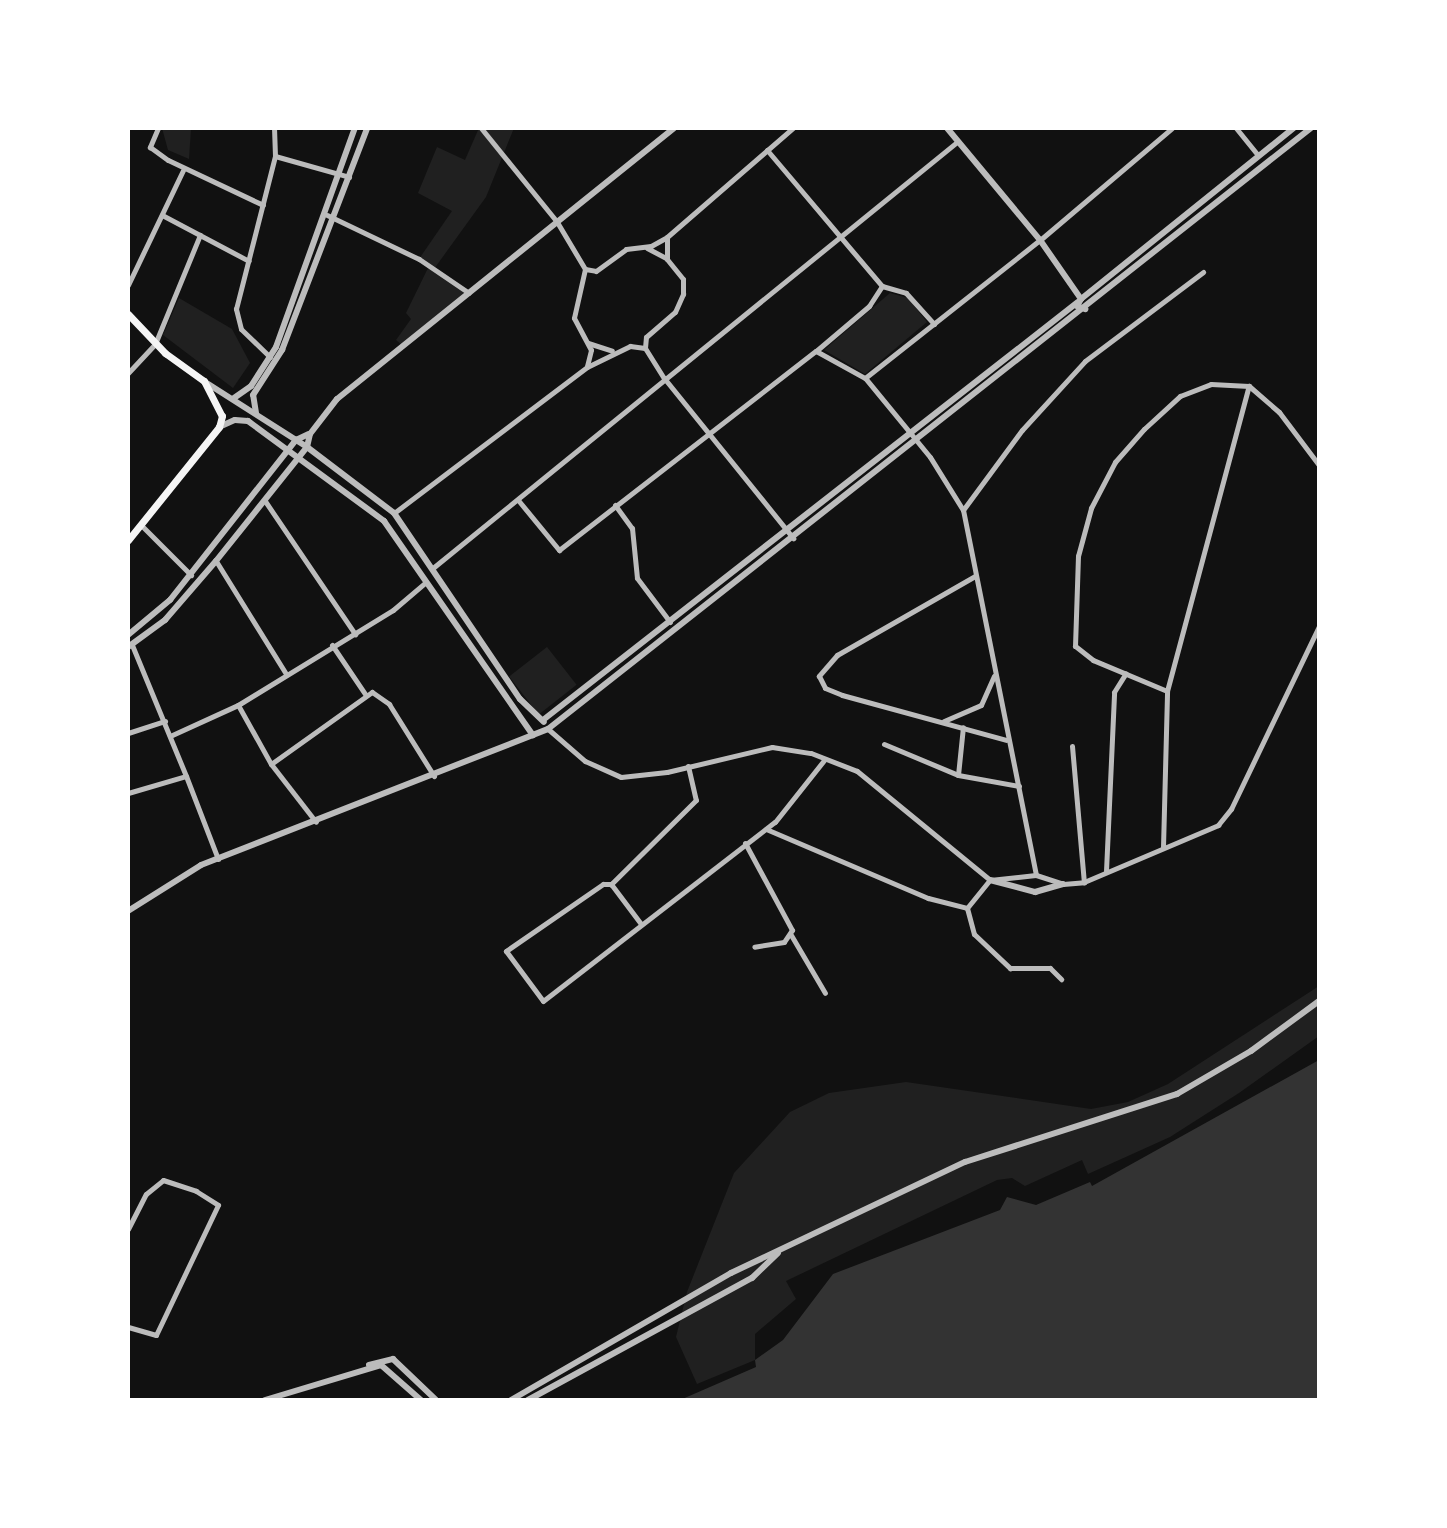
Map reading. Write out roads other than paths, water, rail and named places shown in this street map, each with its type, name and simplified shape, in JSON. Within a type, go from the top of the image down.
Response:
[{"type":"main road","points":[[128,314],[155,344],[204,381],[219,409],[219,427],[128,540]]},
{"type":"street","points":[[158,128],[150,147],[183,170],[263,205]]},
{"type":"street","points":[[273,359],[241,329],[236,309],[275,156],[274,128]]},
{"type":"street","points":[[331,217],[355,128]]},
{"type":"street","points":[[256,413],[253,395],[273,359],[350,177],[367,128]]},
{"type":"street","points":[[481,128],[557,222],[585,269],[585,283],[574,318],[588,342],[587,367]]},
{"type":"street","points":[[129,641],[165,620],[216,561],[307,447],[310,434],[337,399],[674,128]]},
{"type":"street","points":[[585,283],[626,249],[642,247],[667,237],[793,128]]},
{"type":"street","points":[[947,128],[1040,240],[1088,307]]},
{"type":"street","points":[[865,378],[1040,240],[1172,128]]},
{"type":"street","points":[[1236,128],[1265,165]]},
{"type":"street","points":[[543,720],[910,435],[1294,128]]},
{"type":"street","points":[[128,911],[218,859],[316,823],[548,729],[794,539],[1311,128]]},
{"type":"street","points":[[434,567],[957,142]]},
{"type":"street","points":[[767,150],[882,286],[906,293],[934,324]]},
{"type":"street","points":[[275,156],[350,177]]},
{"type":"street","points":[[128,285],[183,170]]},
{"type":"street","points":[[162,215],[248,264]]},
{"type":"street","points":[[331,217],[419,259],[469,293]]},
{"type":"street","points":[[128,373],[155,344],[200,235]]},
{"type":"street","points":[[667,237],[667,259]]},
{"type":"street","points":[[384,521],[587,367],[646,337],[682,299],[683,279],[667,259],[642,247]]},
{"type":"street","points":[[585,269],[599,270]]},
{"type":"street","points":[[963,510],[1022,430],[1085,361],[1203,272]]},
{"type":"street","points":[[518,500],[559,550],[816,351],[869,306],[882,286]]},
{"type":"street","points":[[1081,299],[1088,307]]},
{"type":"street","points":[[646,337],[645,348],[664,378],[794,539]]},
{"type":"street","points":[[588,342],[616,351]]},
{"type":"street","points":[[630,346],[645,348]]},
{"type":"street","points":[[816,351],[865,378],[916,442],[963,510],[995,668],[1006,740],[1019,786],[1036,875]]},
{"type":"street","points":[[234,398],[251,386],[273,359]]},
{"type":"street","points":[[204,381],[307,447],[394,513],[434,567],[520,699],[585,761],[621,777],[772,747],[825,759],[857,771],[990,880],[1035,892],[1084,882],[1163,847],[1197,837],[1231,809],[1319,626]]},
{"type":"street","points":[[1167,691],[1075,646],[1076,567],[1091,508],[1115,462],[1180,396],[1211,384],[1249,386],[1279,412],[1319,465]]},
{"type":"street","points":[[1163,847],[1167,691],[1249,386]]},
{"type":"street","points":[[219,427],[235,420],[248,421],[384,521],[533,735]]},
{"type":"street","points":[[129,641],[191,575],[296,440],[310,434]]},
{"type":"street","points":[[265,501],[355,634]]},
{"type":"street","points":[[615,505],[632,528],[637,578],[670,622]]},
{"type":"street","points":[[141,525],[191,575]]},
{"type":"street","points":[[216,561],[286,674]]},
{"type":"street","points":[[975,576],[837,655],[819,676],[825,688],[842,695],[1006,740]]},
{"type":"street","points":[[170,736],[238,705],[332,645],[355,634],[426,582]]},
{"type":"street","points":[[129,641],[165,721],[218,859]]},
{"type":"street","points":[[332,645],[365,694]]},
{"type":"street","points":[[943,721],[981,705],[995,668]]},
{"type":"street","points":[[1106,871],[1114,692],[1126,673]]},
{"type":"street","points":[[271,764],[365,694],[377,693],[389,704],[434,776]]},
{"type":"street","points":[[238,705],[271,764],[316,823]]},
{"type":"street","points":[[128,733],[165,721]]},
{"type":"street","points":[[958,775],[963,727]]},
{"type":"street","points":[[884,744],[958,775],[1019,786]]},
{"type":"street","points":[[1072,746],[1084,882]]},
{"type":"street","points":[[688,766],[696,800],[611,884],[603,884],[506,951],[543,1001],[765,828],[825,759]]},
{"type":"street","points":[[128,793],[186,776]]},
{"type":"street","points":[[765,828],[928,898],[967,908]]},
{"type":"street","points":[[745,843],[784,912],[791,935],[825,993]]},
{"type":"street","points":[[967,908],[990,880],[1036,875],[1063,884]]},
{"type":"street","points":[[611,884],[641,924]]},
{"type":"street","points":[[967,908],[974,934],[1010,968],[1050,968],[1061,979]]},
{"type":"street","points":[[754,947],[768,948],[791,935]]},
{"type":"street","points":[[511,1400],[731,1273],[965,1162],[1177,1094],[1251,1051],[1319,1001]]},
{"type":"street","points":[[128,1229],[146,1194],[163,1180],[196,1191],[218,1205],[156,1335],[128,1327]]},
{"type":"street","points":[[528,1400],[737,1286],[778,1253]]},
{"type":"street","points":[[731,1273],[737,1286]]},
{"type":"street","points":[[721,1279],[728,1290]]},
{"type":"street","points":[[265,1400],[393,1359],[436,1400]]},
{"type":"street","points":[[578,1364],[582,1372]]},
{"type":"street","points":[[366,1367],[387,1367],[421,1400]]},
{"type":"street","points":[[554,1375],[558,1383]]}]
